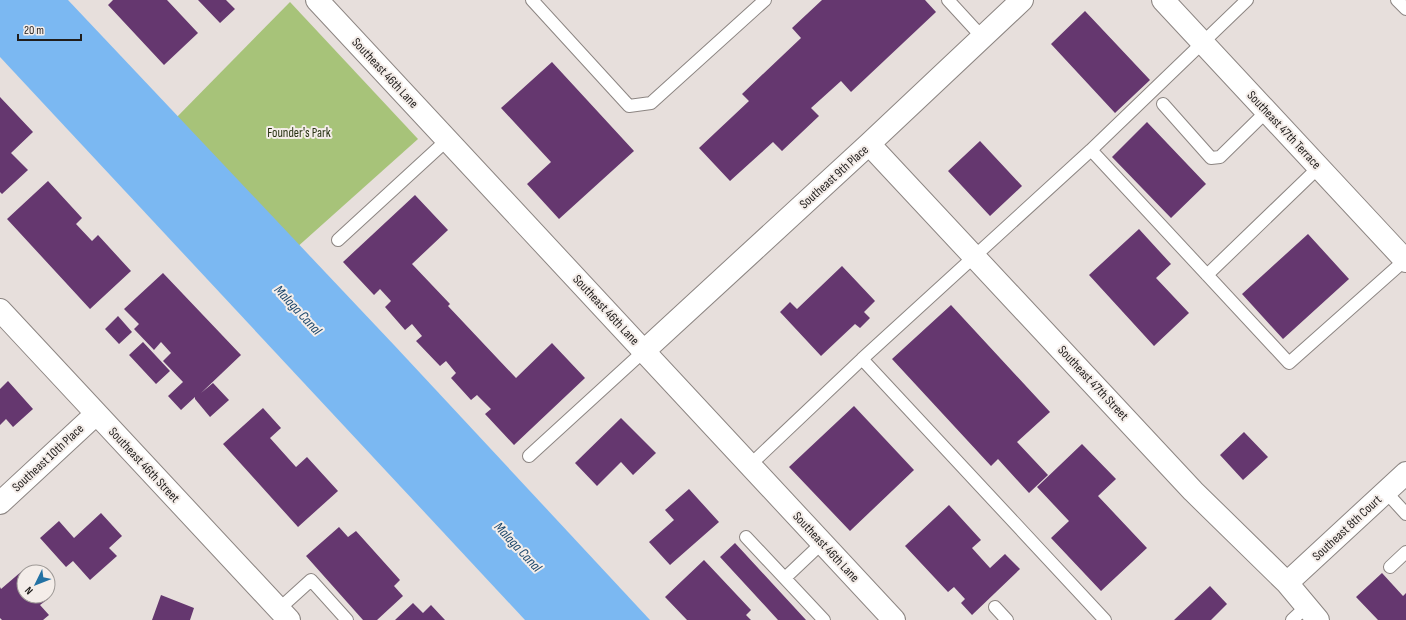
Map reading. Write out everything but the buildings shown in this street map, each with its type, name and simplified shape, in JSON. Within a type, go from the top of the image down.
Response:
[{"type":"street","name":"Southeast 9th Place","points":[[644,351],[869,144],[1022,0]]},
{"type":"street","name":"Southeast 47th Terrace","points":[[1163,0],[1405,260]]},
{"type":"street","name":"Southeast 46th Lane","points":[[328,4],[447,140],[894,620]]},
{"type":"street","name":"Southeast 47th Street","points":[[869,144],[1193,491],[1287,584],[1305,616]]},
{"type":"street","name":"Southeast 46th Street","points":[[0,310],[284,615]]},
{"type":"street","name":"Southeast 10th Place","points":[[0,503],[96,414]]},
{"type":"street","name":"Southeast 8th Court","points":[[1287,584],[1406,473]]},
{"type":"lane","points":[[532,0],[629,106],[651,103],[765,0]]},
{"type":"lane","points":[[948,0],[982,37]]},
{"type":"lane","points":[[749,466],[862,359],[1091,150],[1247,0]]},
{"type":"lane","points":[[1397,0],[1406,9]]},
{"type":"lane","points":[[1163,104],[1211,158],[1220,157],[1267,111]]},
{"type":"lane","points":[[338,240],[447,140]]},
{"type":"lane","points":[[1091,150],[1289,363],[1405,260]]},
{"type":"lane","points":[[1207,275],[1319,167]]},
{"type":"lane","points":[[529,456],[644,351]]},
{"type":"lane","points":[[862,359],[1105,620]]},
{"type":"lane","points":[[1386,492],[1406,514]]},
{"type":"lane","points":[[746,537],[824,620]]},
{"type":"lane","points":[[785,578],[822,543]]},
{"type":"lane","points":[[1390,567],[1406,552]]},
{"type":"lane","points":[[284,615],[311,580],[347,620]]},
{"type":"lane","points":[[995,607],[1007,620]]},
{"type":"green space","name":"Founder's Park","points":[[290,2],[418,139],[295,249],[173,121]]},
{"type":"water","name":"Malaga Canal","points":[[0,0],[68,0],[394,345],[650,620],[525,620],[0,57]]}]
